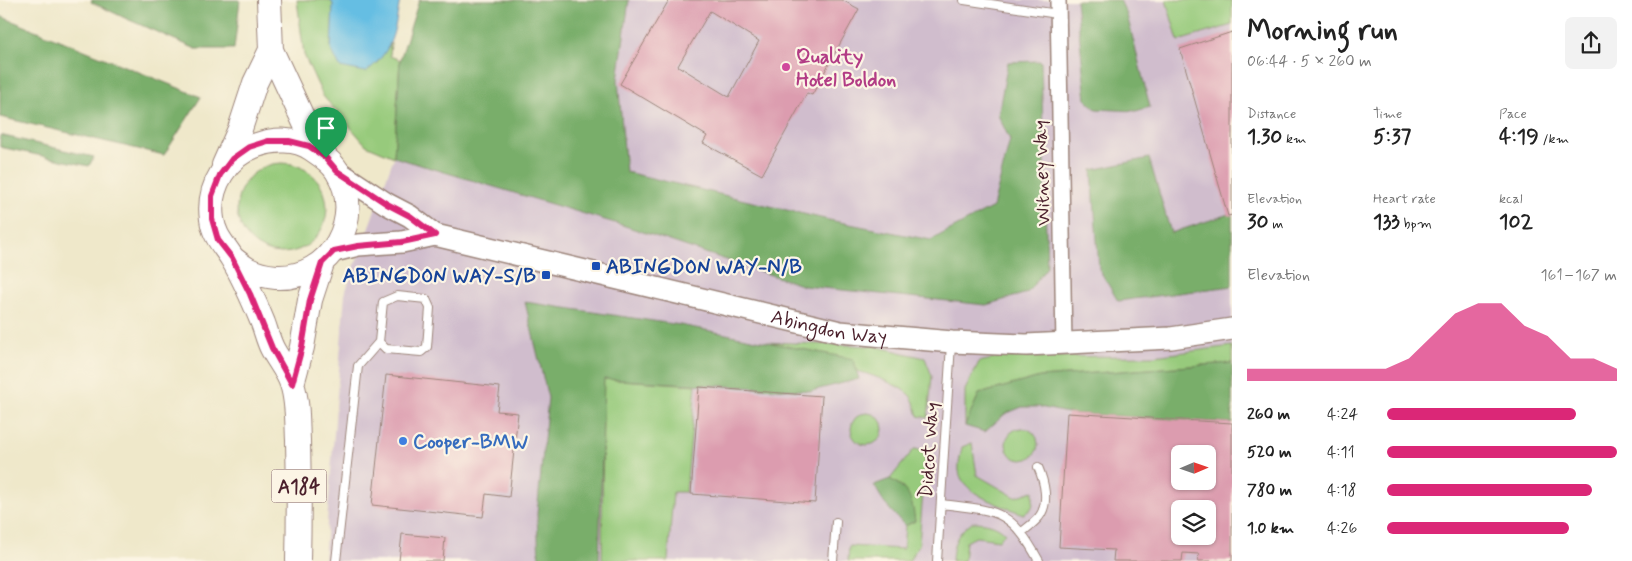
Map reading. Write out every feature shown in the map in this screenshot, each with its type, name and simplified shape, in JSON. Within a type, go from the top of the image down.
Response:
[{"type":"main road","points":[[269,0],[271,50],[310,134],[346,190],[348,212],[344,233],[328,257],[305,273],[286,277],[266,276],[248,270],[232,258],[218,240],[212,219],[212,196],[240,129],[255,83],[271,50]]},
{"type":"main road","points":[[220,175],[232,159],[249,147],[268,141],[289,141],[309,146],[331,165]]},
{"type":"main road","name":"Abingdon Way","points":[[331,165],[387,204],[410,216],[435,235],[840,332],[952,342],[1064,345],[1171,338],[1232,330]]},
{"type":"main road","name":"Abingdon Way","points":[[328,257],[358,246],[402,242],[435,235]]},
{"type":"main road","name":"A184","points":[[292,384],[302,347],[310,300],[328,257]]},
{"type":"main road","name":"A184","points":[[232,258],[253,300],[272,348],[292,384],[297,411],[298,561]]},
{"type":"street","name":"Witney Way","points":[[1058,7],[1064,345]]},
{"type":"lane","points":[[964,0],[1058,7]]},
{"type":"lane","points":[[336,561],[358,366],[379,342],[383,302],[397,296],[426,299],[430,308],[427,347],[421,352],[386,349],[379,342]]},
{"type":"lane","name":"Didcot Way","points":[[936,561],[952,342]]},
{"type":"lane","points":[[1022,533],[1040,516],[1045,506],[1044,481],[1038,467]]},
{"type":"lane","points":[[941,504],[989,510],[1004,516],[1022,533],[1038,561]]},
{"type":"lane","points":[[833,561],[836,522]]},
{"type":"shaded area","points":[[629,0],[1232,0],[1232,561],[324,561],[345,293],[394,157],[625,225],[626,172],[618,80]]},
{"type":"green space","points":[[92,0],[240,0],[234,49],[196,49],[127,19],[91,2]]},
{"type":"green space","points":[[297,0],[330,0],[333,4],[331,49],[376,64],[391,43],[390,56],[400,60],[394,157],[366,145],[323,96],[304,55]]},
{"type":"green space","points":[[419,0],[629,0],[618,80],[626,172],[829,220],[931,240],[993,207],[1010,140],[998,115],[1008,62],[1041,61],[1047,267],[1027,293],[986,305],[804,286],[625,226],[394,157],[400,60]]},
{"type":"green space","points":[[1076,0],[1120,0],[1127,15],[1150,107],[1136,111],[1096,109],[1086,100]]},
{"type":"green space","points":[[1166,0],[1232,0],[1232,25],[1178,41]]},
{"type":"green space","points":[[0,16],[201,97],[164,155],[0,117]]},
{"type":"green space","points":[[0,135],[94,157],[89,166],[0,147]]},
{"type":"green space","points":[[1149,158],[1171,233],[1232,213],[1232,286],[1118,301],[1099,269],[1092,170]]},
{"type":"green space","points":[[282,163],[299,167],[314,176],[323,191],[327,208],[323,225],[314,240],[299,249],[282,253],[265,249],[250,240],[241,225],[237,208],[241,191],[250,176],[265,167]]},
{"type":"green space","points":[[525,302],[680,325],[853,359],[859,379],[811,391],[604,379],[599,561],[539,561],[537,514],[548,398]]},
{"type":"green space","points":[[764,342],[874,346],[925,358],[932,376],[928,418],[918,416],[912,399],[901,389],[857,371],[853,359]]},
{"type":"green space","points":[[1232,346],[1232,363],[1040,377],[979,394],[965,426],[965,390],[979,362],[1001,357],[1154,356]]},
{"type":"green space","points":[[1232,363],[1232,423],[1067,413],[1040,407],[1022,407],[1005,414],[985,432],[965,426],[979,394],[1040,377]]},
{"type":"green space","points":[[603,379],[696,385],[686,492],[673,492],[668,561],[602,561]]},
{"type":"green space","points":[[867,413],[873,414],[878,418],[882,423],[882,435],[878,440],[873,444],[867,445],[861,444],[856,440],[852,435],[851,429],[852,423],[856,418],[861,414]]},
{"type":"green space","points":[[1022,428],[1028,429],[1033,433],[1037,438],[1037,450],[1033,455],[1028,459],[1022,460],[1016,459],[1011,455],[1007,450],[1006,444],[1007,438],[1011,433],[1016,429]]},
{"type":"green space","points":[[972,443],[977,475],[1015,497],[1033,491],[1033,503],[1030,510],[1023,514],[985,499],[968,487],[962,479],[959,465],[962,447]]},
{"type":"green space","points":[[914,449],[926,450],[919,545],[909,561],[848,561],[849,546],[903,549],[905,526],[915,521],[903,487],[890,479]]},
{"type":"green space","points":[[890,479],[906,492],[913,507],[915,521],[905,526],[885,504],[874,485]]},
{"type":"green space","points":[[972,522],[990,524],[998,527],[1005,533],[999,540],[976,537],[966,542],[964,561],[952,561],[953,548],[957,538]]},
{"type":"water","points":[[330,0],[400,0],[391,40],[382,56],[366,72],[340,67],[331,49],[333,4]]},
{"type":"building","points":[[669,0],[842,0],[859,9],[812,95],[807,93],[762,175],[703,143],[707,136],[620,84]],"holes":[[[710,11],[759,41],[729,97],[678,66]]]},
{"type":"building","points":[[1232,32],[1232,215],[1228,216],[1180,49]]},
{"type":"building","points":[[386,375],[500,387],[497,411],[518,413],[509,497],[486,494],[483,517],[372,505]]},
{"type":"building","points":[[699,387],[822,396],[815,503],[691,494]]},
{"type":"building","points":[[1067,413],[1232,423],[1232,561],[1198,561],[1199,554],[1183,553],[1182,561],[1113,561],[1114,550],[1059,547]]},
{"type":"building","points":[[402,534],[445,538],[443,561],[399,561]]},
{"type":"place","name":"Quality Hotel Boldon","points":[[786,67]]},
{"type":"place","name":"ABINGDON WAY-N/B","points":[[596,266]]},
{"type":"place","name":"ABINGDON WAY-S/B","points":[[546,275]]},
{"type":"place","name":"Cooper-BMW","points":[[403,441]]},
{"type":"route","points":[[268,141],[289,141],[309,146],[326,158],[337,171],[387,204],[410,216],[435,235],[402,242],[358,246],[334,251],[322,263],[310,300],[302,347],[292,384],[272,348],[250,294],[232,258],[218,240],[212,219],[212,196],[220,175],[232,159],[249,147],[268,141]]}]
